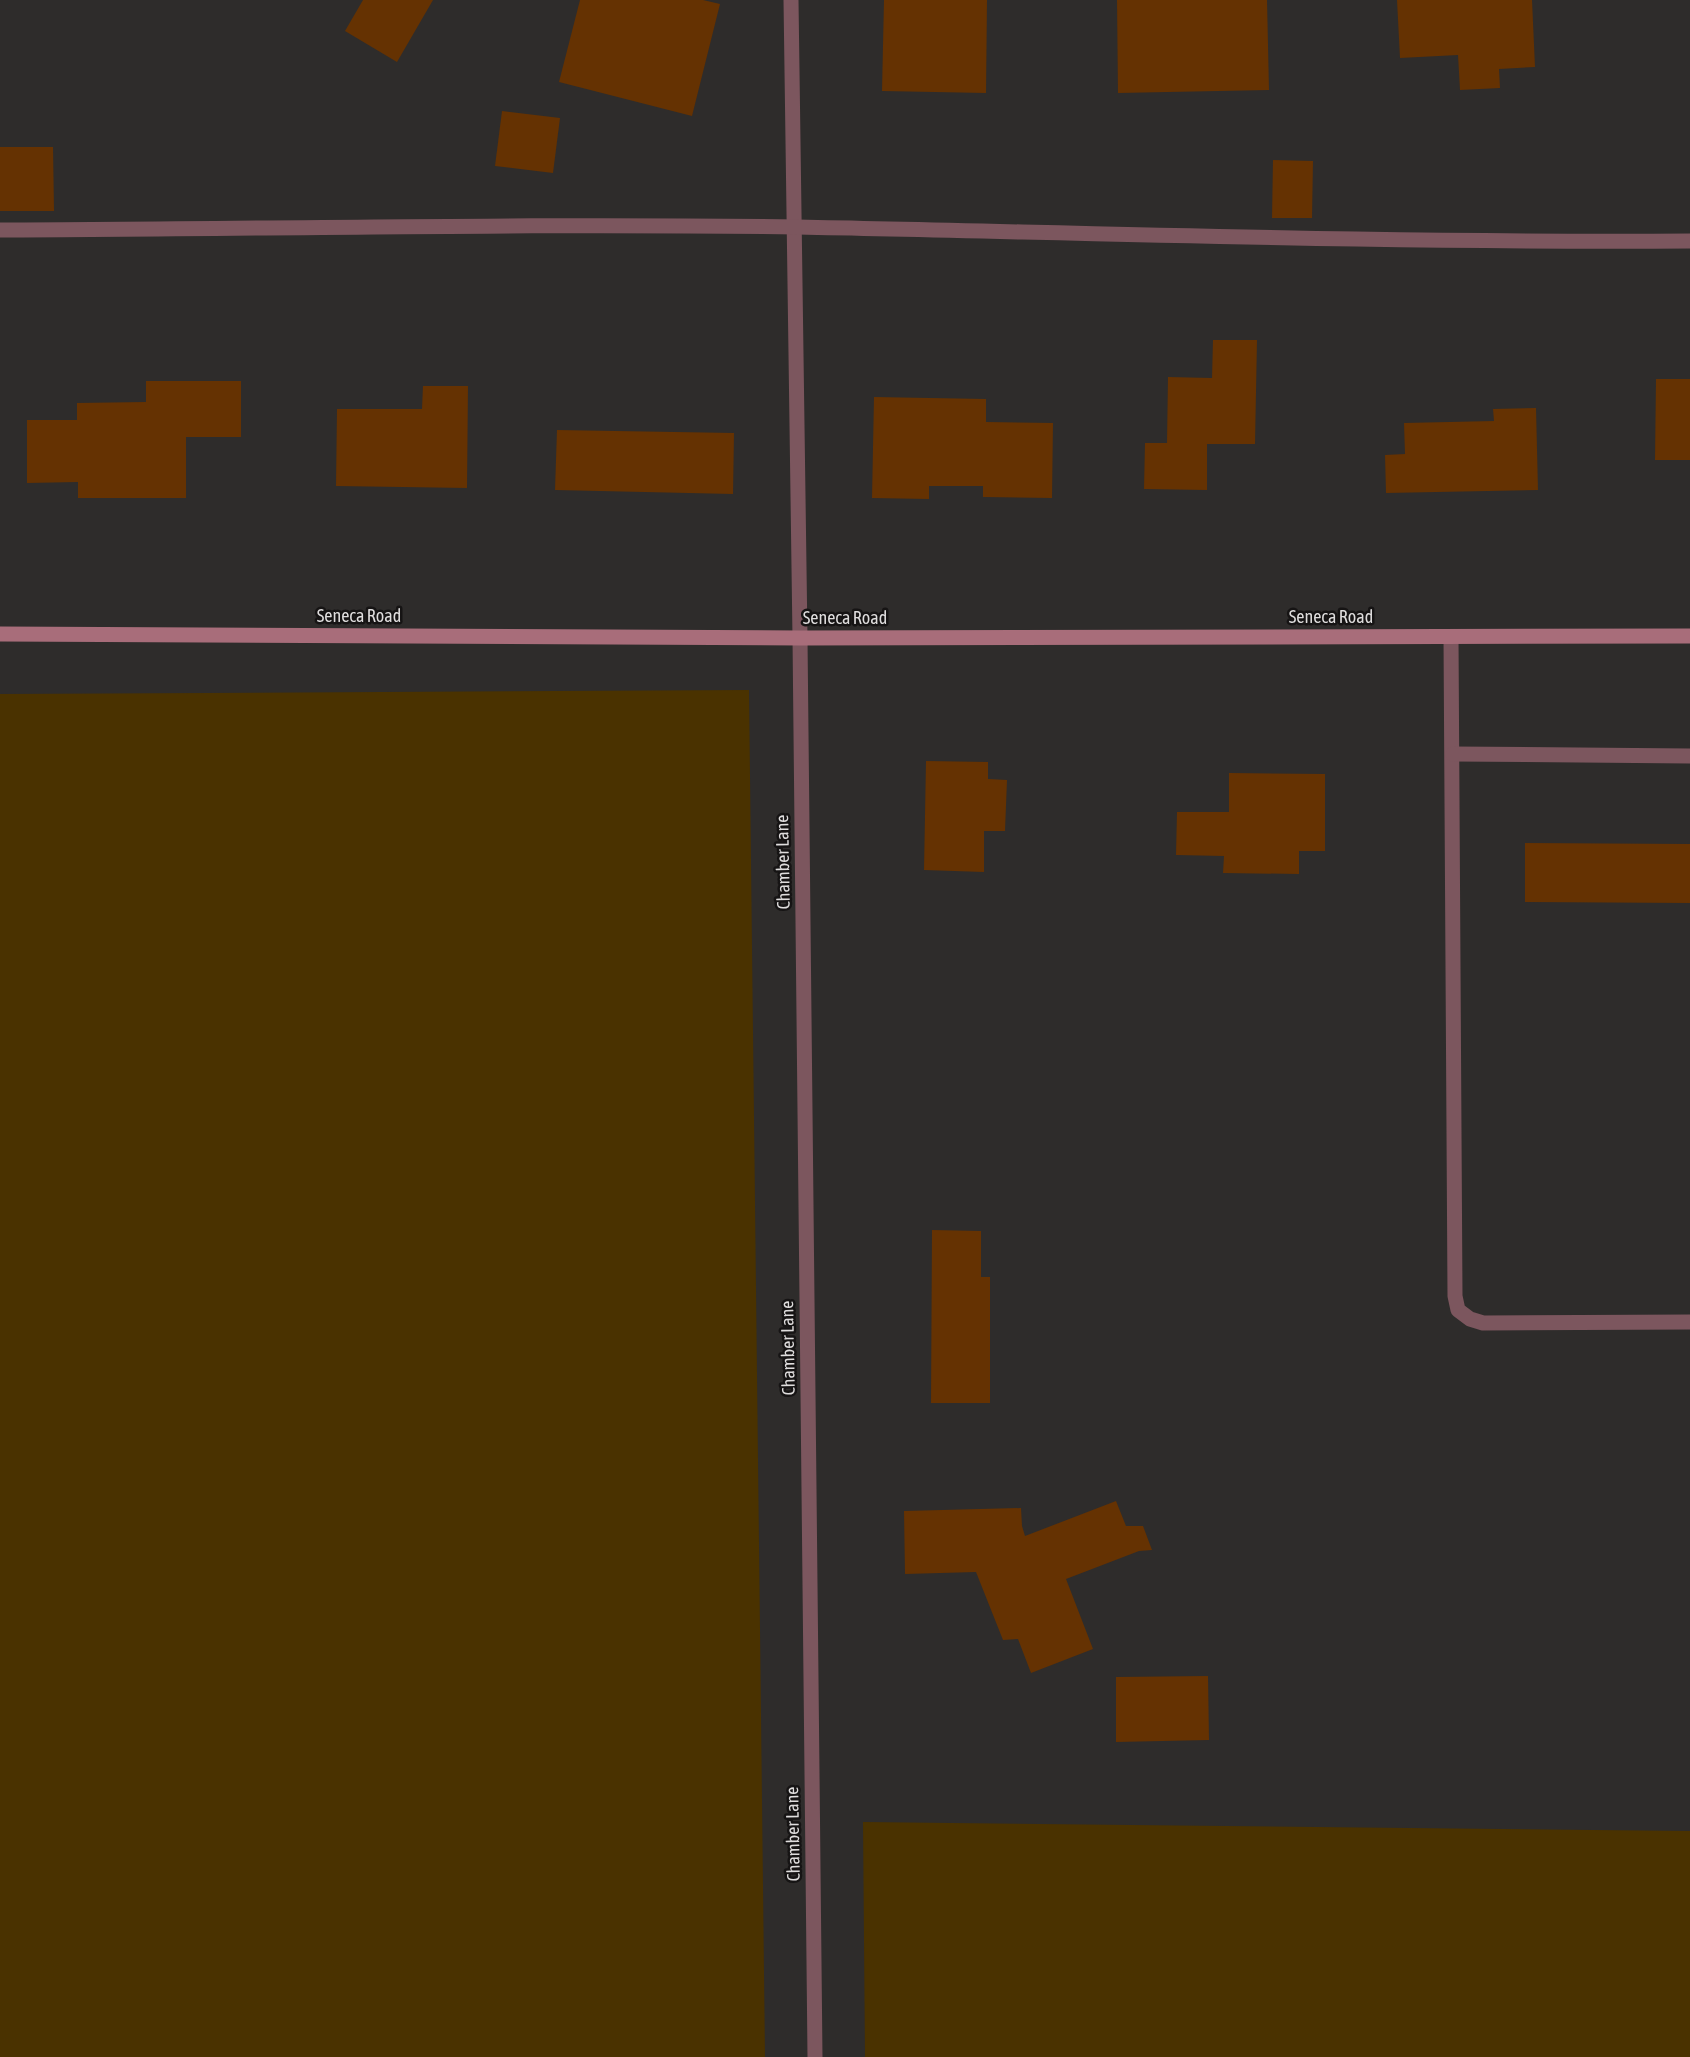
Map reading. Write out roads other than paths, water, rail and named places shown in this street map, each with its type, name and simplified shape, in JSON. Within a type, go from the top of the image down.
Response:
[{"type":"street","name":"Chamber Lane","points":[[791,0],[796,227],[815,2057]]},
{"type":"street","points":[[0,230],[406,226],[796,227],[1329,239],[1690,241]]},
{"type":"street","name":"Seneca Road","points":[[0,634],[800,638],[1690,636]]},
{"type":"street","points":[[1451,637],[1455,1296],[1458,1310],[1470,1319],[1483,1323],[1690,1322]]},
{"type":"street","points":[[1453,754],[1690,756]]}]
